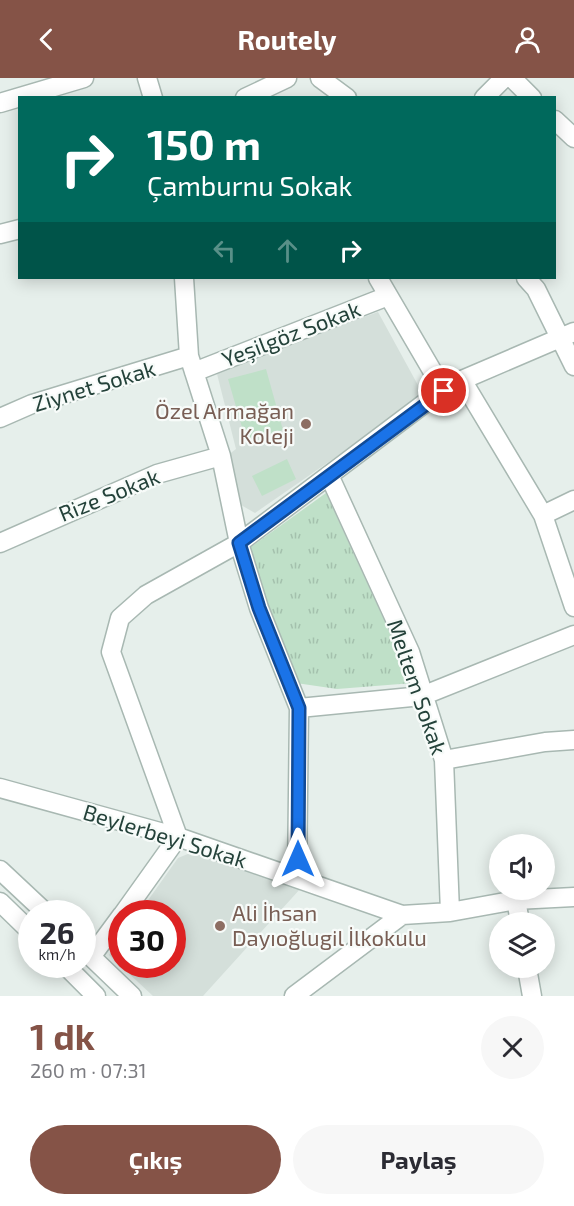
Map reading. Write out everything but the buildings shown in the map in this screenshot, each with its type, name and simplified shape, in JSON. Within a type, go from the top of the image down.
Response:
[{"type":"street","points":[[24,96],[84,78]]},
{"type":"street","points":[[147,78],[152,96]]},
{"type":"street","points":[[248,96],[287,78]]},
{"type":"street","points":[[320,78],[344,96]]},
{"type":"street","points":[[486,96],[504,78]]},
{"type":"street","points":[[512,78],[530,96]]},
{"type":"street","points":[[0,103],[18,98]]},
{"type":"street","points":[[556,121],[574,138]]},
{"type":"street","points":[[0,234],[18,230]]},
{"type":"street","points":[[184,279],[192,364],[221,456],[239,543],[259,608],[299,708],[297,878]]},
{"type":"street","points":[[379,279],[444,391]]},
{"type":"street","points":[[527,279],[568,334],[574,366]]},
{"type":"street","name":"Yeşilgöz Sokak","points":[[192,364],[388,296]]},
{"type":"street","points":[[132,900],[178,837],[111,652],[120,618],[146,595],[239,543],[444,391],[462,380],[568,334]]},
{"type":"street","name":"Ziynet Sokak","points":[[0,418],[32,404],[192,364]]},
{"type":"street","points":[[462,380],[543,515],[574,607]]},
{"type":"street","name":"Rize Sokak","points":[[0,543],[157,474],[221,456]]},
{"type":"street","name":"Meltem Sokak","points":[[329,475],[410,651],[422,696],[444,760],[450,912]]},
{"type":"street","points":[[543,515],[574,500]]},
{"type":"street","points":[[299,708],[422,696],[574,635]]},
{"type":"street","points":[[444,760],[545,741],[574,740]]},
{"type":"street","name":"Beylerbeyi Sokak","points":[[0,788],[178,837],[402,915],[450,912],[516,900]]},
{"type":"street","points":[[0,870],[32,900]]},
{"type":"street","name":"Beylerbeyi Sokak","points":[[555,898],[574,897]]},
{"type":"street","points":[[516,900],[518,912]]},
{"type":"street","points":[[0,902],[18,919]]},
{"type":"street","points":[[294,996],[402,915]]},
{"type":"street","points":[[96,942],[108,929]]},
{"type":"street","points":[[96,961],[132,996]]},
{"type":"street","points":[[78,978],[96,996]]},
{"type":"street","points":[[529,978],[532,996]]},
{"type":"shaded area","name":"Özel Armağan Koleji","points":[[378,312],[419,387],[418,400],[255,513],[241,505],[228,455],[236,449],[216,370]]},
{"type":"shaded area","name":"Ali İhsan Dayıoğlugil İlkokulu","points":[[195,851],[301,888],[203,996],[153,996],[134,978],[186,978],[186,900],[148,900],[178,858]]},
{"type":"green space","points":[[266,369],[283,430],[246,441],[228,379]]},
{"type":"green space","points":[[287,459],[296,479],[262,496],[252,476]]},
{"type":"green space","points":[[326,493],[413,683],[337,689],[296,683],[244,552]]},
{"type":"place","name":"Özel Armağan Koleji","points":[[306,424]]},
{"type":"place","name":"Ali İhsan Dayıoğlugil İlkokulu","points":[[220,926]]},
{"type":"route","points":[[298,859],[299,708],[259,608],[239,543],[444,391]]}]
